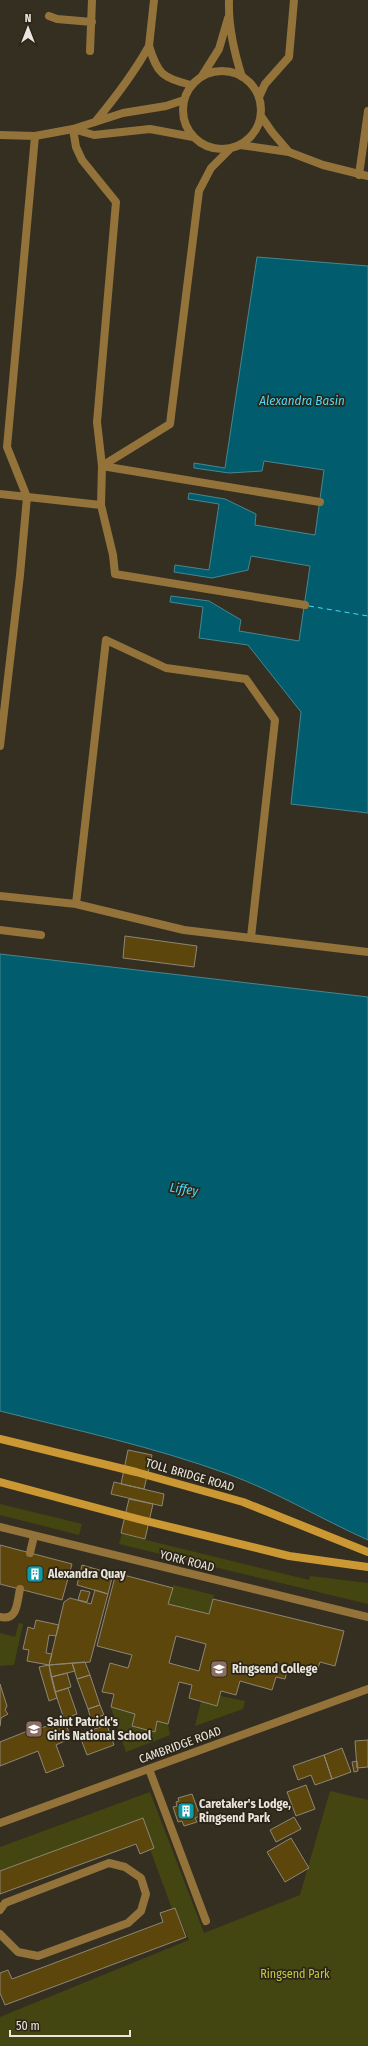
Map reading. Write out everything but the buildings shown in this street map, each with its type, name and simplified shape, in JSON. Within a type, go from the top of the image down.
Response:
[{"type":"main road","name":"TOLL BRIDGE ROAD","points":[[0,1439],[136,1472],[243,1502],[368,1552]]},
{"type":"main road","points":[[0,1482],[138,1519],[289,1556],[368,1567]]},
{"type":"street","points":[[90,51],[92,0]]},
{"type":"street","points":[[94,122],[116,96],[139,64],[149,46],[154,0]]},
{"type":"street","points":[[202,76],[218,71],[227,71],[242,77],[255,89],[259,97],[261,116],[254,133],[240,145],[223,150],[206,147],[193,137],[184,123],[182,115],[184,100],[191,85],[202,76],[219,49],[228,15],[229,0]]},
{"type":"street","points":[[259,97],[265,84],[289,57],[294,0]]},
{"type":"street","points":[[228,15],[236,58],[242,77]]},
{"type":"street","points":[[50,16],[57,19],[92,22]]},
{"type":"street","points":[[149,46],[156,67],[166,76],[191,85]]},
{"type":"street","points":[[0,135],[35,136],[73,129],[123,113],[166,106],[184,100]]},
{"type":"street","points":[[240,145],[289,152],[322,165],[364,176],[368,110]]},
{"type":"street","points":[[261,116],[289,152]]},
{"type":"street","points":[[73,129],[94,135],[150,129],[193,137]]},
{"type":"street","points":[[73,129],[76,147],[82,160],[116,202],[97,422],[102,466],[101,506],[113,554],[115,574],[305,605]]},
{"type":"street","points":[[0,746],[20,575],[27,497],[7,447],[35,136]]},
{"type":"street","points":[[102,466],[170,424],[199,191],[211,168],[232,148]]},
{"type":"street","points":[[102,466],[320,502]]},
{"type":"street","points":[[0,494],[101,506]]},
{"type":"street","points":[[76,904],[106,640],[166,668],[246,679],[274,720],[251,937]]},
{"type":"street","points":[[0,896],[76,904],[184,930],[368,952]]},
{"type":"street","points":[[0,930],[41,935]]},
{"type":"street","name":"YORK ROAD","points":[[0,1527],[368,1617]]},
{"type":"street","points":[[30,1553],[34,1536]]},
{"type":"street","points":[[0,1617],[10,1617],[15,1613],[20,1589]]},
{"type":"street","name":"CAMBRIDGE ROAD","points":[[0,1823],[368,1689]]},
{"type":"street","points":[[148,1769],[206,1921]]},
{"type":"street","points":[[0,1910],[5,1903],[109,1863],[125,1867],[141,1878],[146,1894],[141,1911],[128,1923],[38,1956],[18,1952],[0,1934]]},
{"type":"green space","points":[[0,1504],[82,1524],[79,1535],[0,1515]]},
{"type":"green space","points":[[122,1534],[309,1580],[310,1576],[368,1583],[368,1604],[119,1544]]},
{"type":"green space","points":[[173,1585],[214,1595],[209,1614],[168,1604]]},
{"type":"green space","points":[[19,1623],[23,1624],[14,1665],[0,1666],[0,1633],[15,1637]]},
{"type":"green space","points":[[220,1696],[245,1701],[243,1709],[195,1726],[201,1702],[217,1706]]},
{"type":"green space","points":[[111,1708],[135,1714],[155,1731],[157,1721],[168,1724],[170,1735],[126,1752]]},
{"type":"green space","name":"Ringsend Park","points":[[330,1791],[368,1800],[368,2046],[0,2046],[0,2017],[189,1940],[175,1908],[172,1909],[150,1849],[154,1848],[143,1818],[0,1871],[0,1847],[150,1792],[204,1933],[300,1895]]},
{"type":"water","name":"Alexandra Basin","points":[[257,257],[368,266],[368,813],[291,804],[301,712],[248,645],[199,638],[203,607],[170,602],[171,596],[209,601],[241,620],[239,631],[299,641],[310,566],[251,556],[248,570],[212,578],[174,572],[175,565],[209,570],[219,504],[188,499],[189,493],[225,499],[256,514],[255,525],[315,535],[324,470],[264,461],[262,471],[229,473],[194,468],[194,463],[225,468]]},
{"type":"water","name":"Liffey","points":[[0,954],[368,997],[368,1540],[264,1489],[200,1464],[143,1447],[0,1411]]},
{"type":"ferry route","points":[[309,606],[368,616]]},
{"type":"place","name":"Alexandra Quay","points":[[35,1574]]},
{"type":"place","name":"Ringsend College","points":[[219,1669]]},
{"type":"place","name":"Saint Patrick's Girls National School","points":[[34,1729]]},
{"type":"place","name":"Caretaker's Lodge, Ringsend Park","points":[[186,1811]]}]
